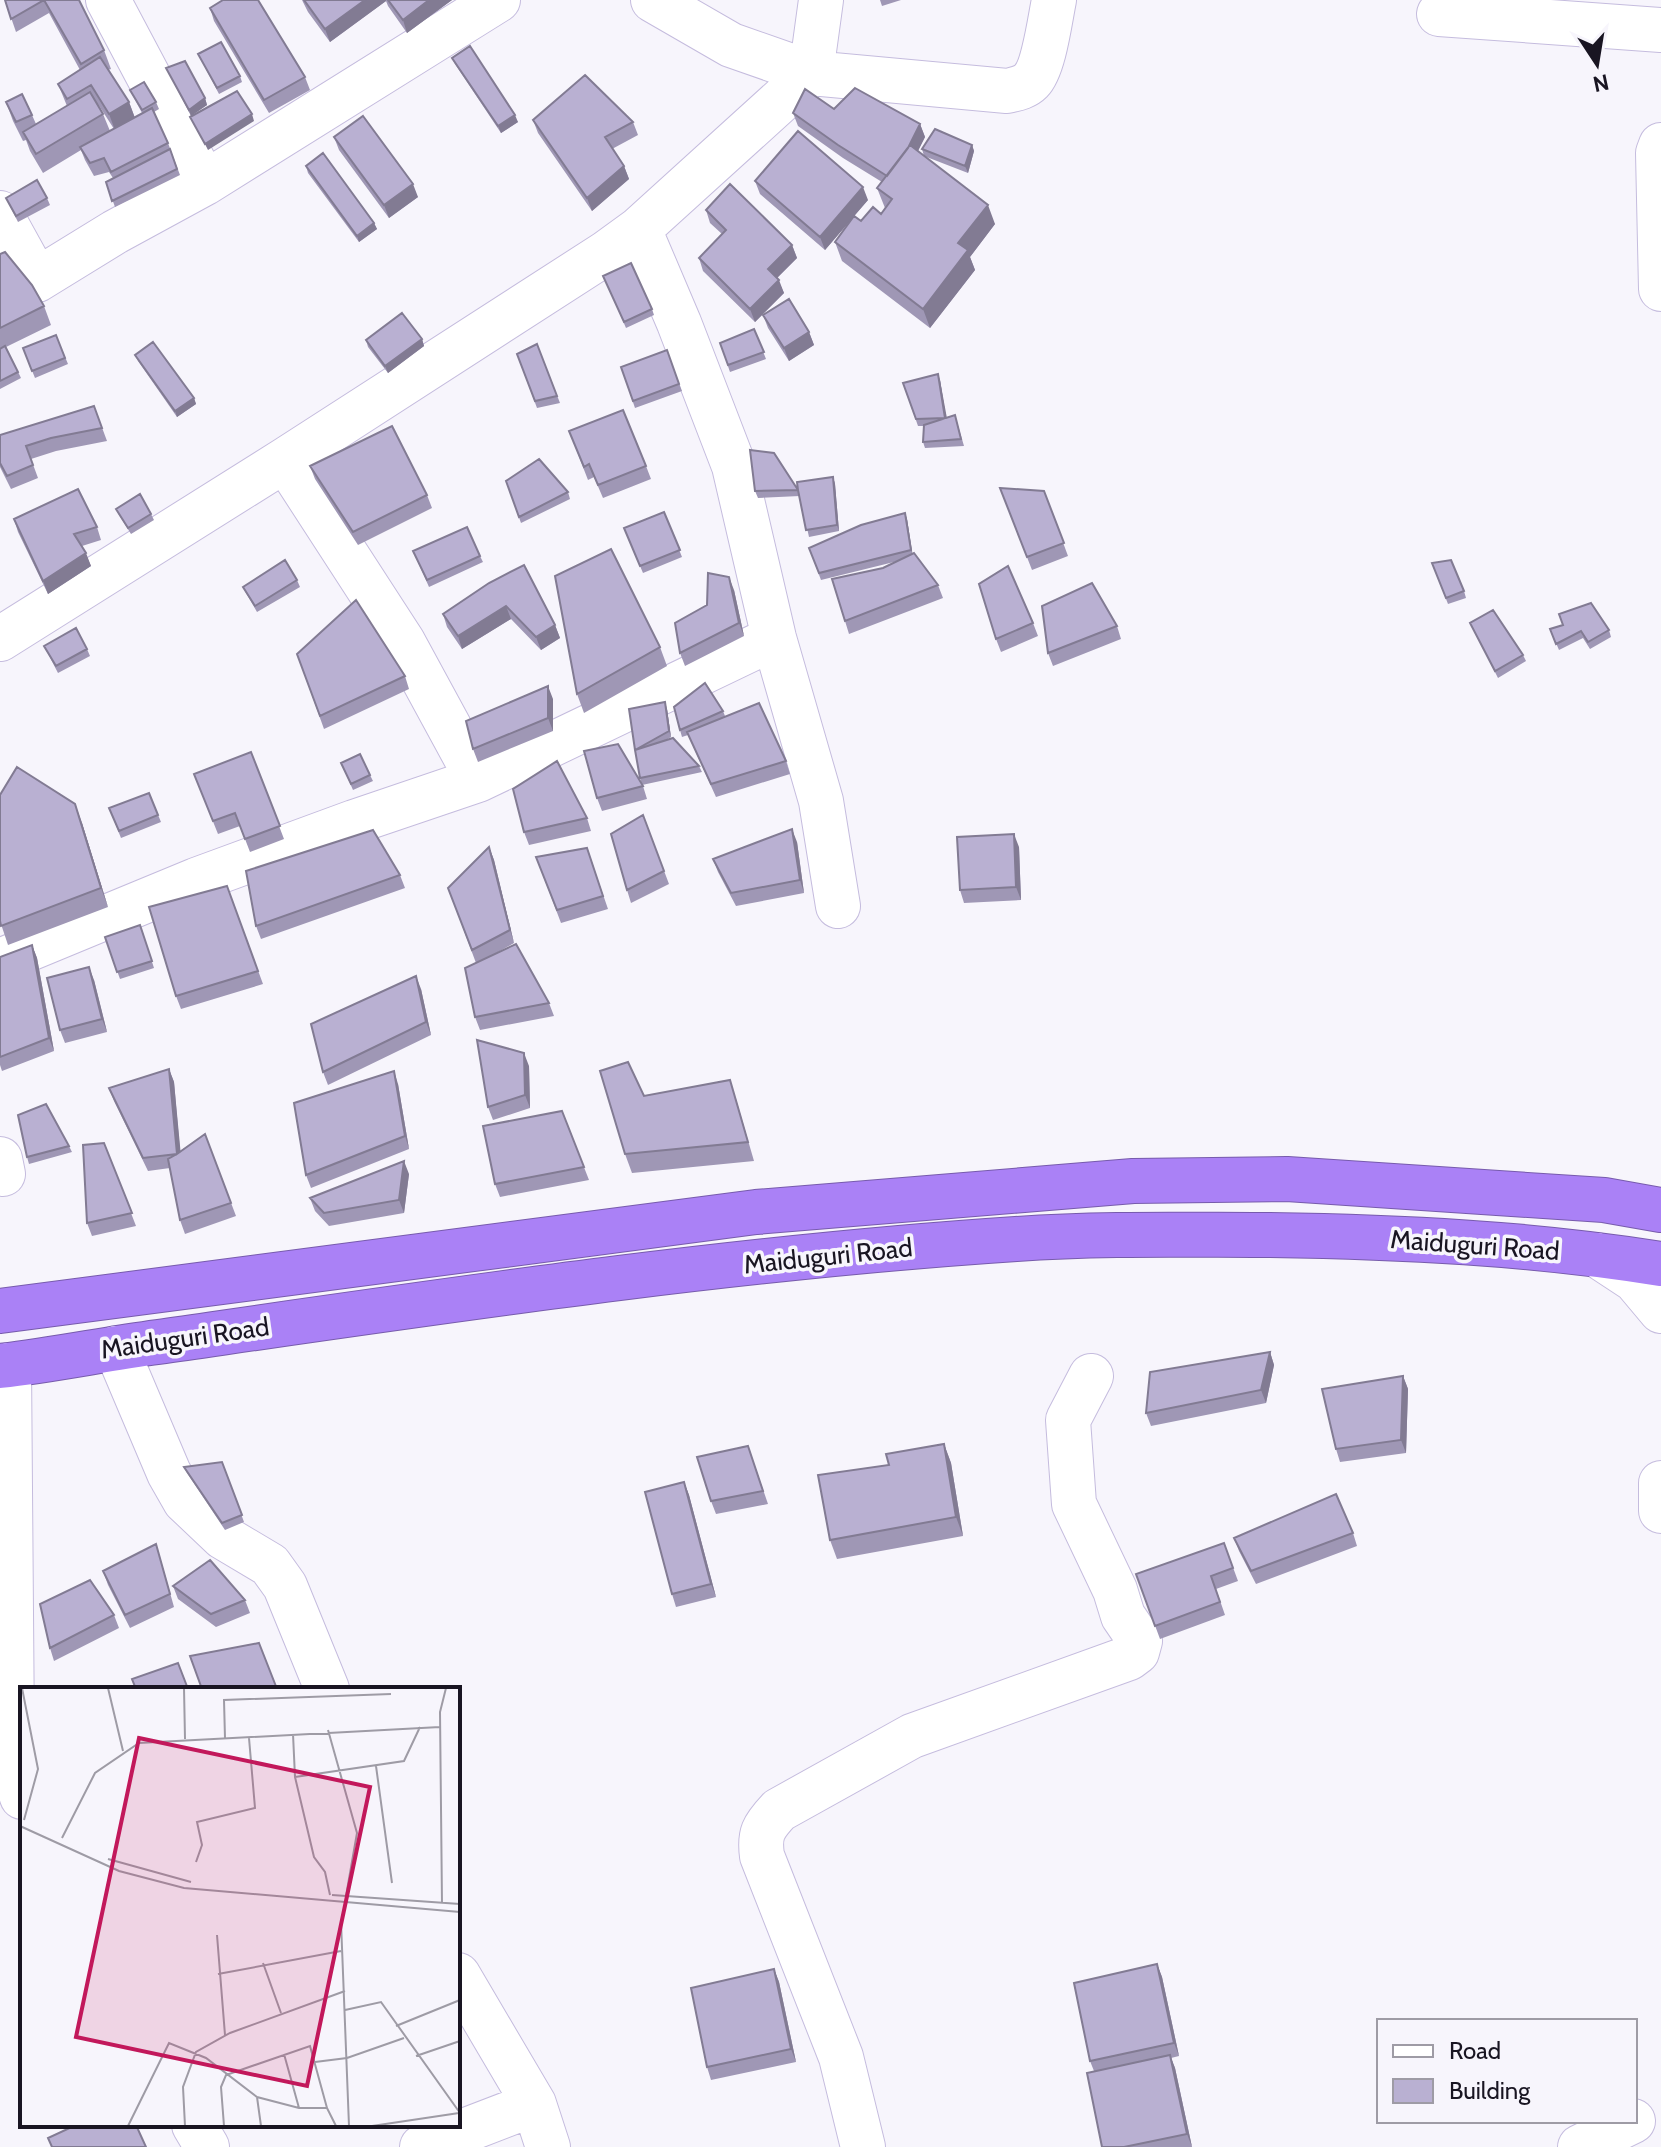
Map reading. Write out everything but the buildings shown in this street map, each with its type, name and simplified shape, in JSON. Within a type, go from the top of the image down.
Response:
[{"type":"highway","name":"Maiduguri Road","points":[[0,1311],[756,1212],[1133,1181],[1317,1181],[1604,1200],[1661,1210]]},
{"type":"highway","name":"Maiduguri Road","points":[[5,1366],[564,1284],[833,1254],[1019,1239],[1146,1234],[1361,1236],[1507,1245],[1661,1264]]},
{"type":"street","points":[[108,0],[205,183]]},
{"type":"street","points":[[0,213],[37,280],[115,232],[205,183],[498,0]]},
{"type":"street","points":[[653,0],[731,45],[811,73],[1007,91],[1022,87],[1039,70],[1054,0]]},
{"type":"street","points":[[0,639],[285,460],[639,229],[811,73],[821,0]]},
{"type":"street","points":[[1439,14],[1661,30]]},
{"type":"street","points":[[1661,145],[1658,153],[1661,289]]},
{"type":"street","points":[[639,229],[734,466],[774,638],[821,801],[838,906]]},
{"type":"street","points":[[285,460],[403,642],[478,780]]},
{"type":"street","points":[[0,961],[211,874],[478,780],[774,638]]},
{"type":"street","points":[[1597,1255],[1635,1280],[1661,1311]]},
{"type":"street","points":[[116,1348],[169,1473],[185,1501],[223,1537],[270,1565],[285,1586],[326,1687]]},
{"type":"street","points":[[5,1366],[12,1736],[20,1791]]},
{"type":"street","points":[[863,2147],[841,2057],[762,1856],[760,1839],[766,1823],[779,1810],[912,1736],[1129,1658],[1137,1652],[1140,1641],[1123,1616],[1115,1590],[1074,1504],[1068,1420],[1091,1376]]},
{"type":"street","points":[[1661,1483],[1661,1511]]},
{"type":"street","points":[[460,1978],[534,2104],[548,2147]]},
{"type":"street","points":[[422,2147],[534,2104]]},
{"type":"street","points":[[1637,2119],[1661,2105]]},
{"type":"street","points":[[1580,2147],[1630,2123]]},
{"type":"street","points":[[195,2127],[207,2147]]}]
